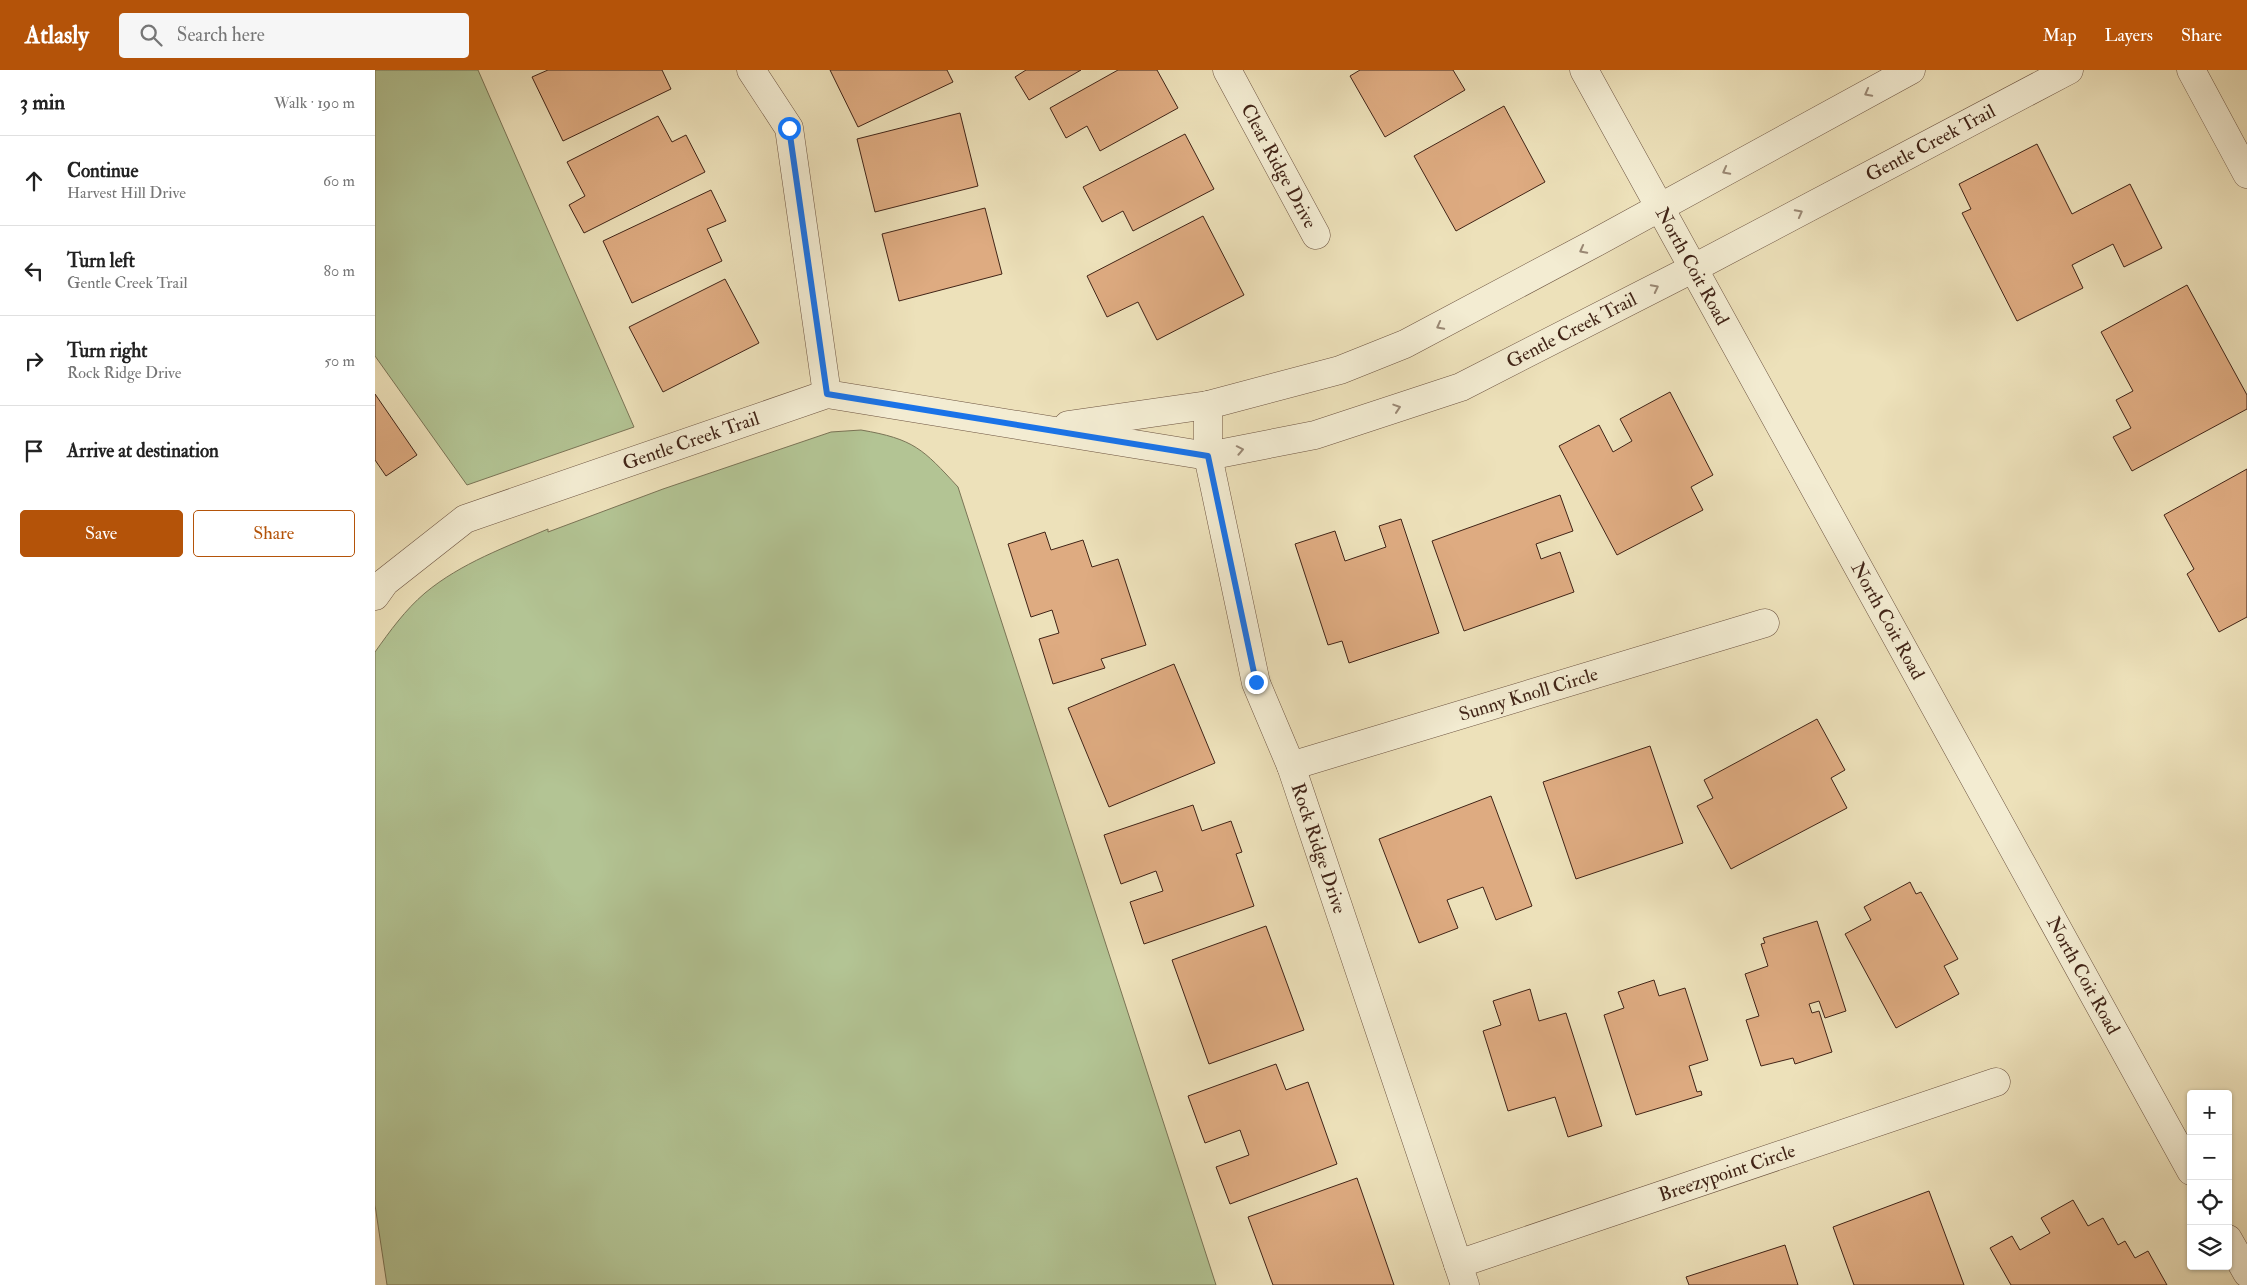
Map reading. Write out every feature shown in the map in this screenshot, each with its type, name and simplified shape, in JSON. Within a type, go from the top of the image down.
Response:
[{"type":"street","points":[[751,70],[789,128],[827,394]]},
{"type":"street","name":"Clear Ridge Drive","points":[[1227,70],[1316,235]]},
{"type":"street","name":"North Coit Road","points":[[1583,70],[2187,1164]]},
{"type":"street","name":"Gentle Creek Trail","points":[[1037,430],[1208,405],[1339,370],[1405,344],[1593,244],[1911,70]]},
{"type":"street","name":"Gentle Creek Trail","points":[[375,596],[385,582],[465,519],[827,394],[1037,430],[1169,448],[1208,456],[1315,435],[1461,387],[1692,269],[2069,70]]},
{"type":"street","points":[[2191,70],[2247,174]]},
{"type":"street","name":"Rock Ridge Drive","points":[[1208,405],[1208,456],[1256,682],[1291,766],[1461,1275]]},
{"type":"street","name":"Sunny Knoll Circle","points":[[1291,766],[1765,623]]},
{"type":"street","name":"Breezypoint Circle","points":[[1461,1275],[1997,1082]]},
{"type":"street","points":[[2232,1246],[2247,1273]]},
{"type":"green space","points":[[375,70],[478,70],[634,427],[467,485],[375,356]]},
{"type":"green space","points":[[861,430],[894,437],[906,442],[936,463],[958,487],[1216,1285],[387,1285],[375,1205],[375,652],[404,614],[425,593],[453,573],[500,549],[548,529],[548,532],[663,489],[831,432]]},
{"type":"building","points":[[548,70],[662,70],[671,89],[563,141],[532,77]]},
{"type":"building","points":[[830,70],[947,70],[953,82],[858,127]]},
{"type":"building","points":[[1026,70],[1081,70],[1029,100],[1015,77]]},
{"type":"building","points":[[1118,70],[1157,70],[1178,108],[1100,151],[1087,126],[1066,138],[1050,108]]},
{"type":"building","points":[[1360,70],[1453,70],[1465,90],[1385,137],[1350,76]]},
{"type":"building","points":[[1504,106],[1545,182],[1456,231],[1414,156]]},
{"type":"building","points":[[960,113],[978,186],[875,212],[857,139]]},
{"type":"building","points":[[658,116],[672,142],[686,135],[705,172],[584,233],[569,205],[585,196],[567,162]]},
{"type":"building","points":[[1185,134],[1214,189],[1133,231],[1123,211],[1102,222],[1083,187]]},
{"type":"building","points":[[2037,144],[2072,214],[2130,184],[2162,248],[2124,267],[2113,244],[2072,265],[2083,288],[2017,321],[1962,213],[1971,209],[1959,184]]},
{"type":"building","points":[[711,190],[726,221],[707,229],[722,261],[632,303],[603,241]]},
{"type":"building","points":[[985,208],[1002,274],[899,301],[882,234]]},
{"type":"building","points":[[1203,216],[1244,295],[1157,340],[1138,302],[1107,317],[1087,276]]},
{"type":"building","points":[[725,279],[759,343],[663,392],[629,327]]},
{"type":"building","points":[[2187,285],[2247,395],[2247,409],[2132,471],[2113,437],[2131,428],[2116,400],[2133,391],[2101,332]]},
{"type":"building","points":[[1670,392],[1713,475],[1691,487],[1703,510],[1617,555],[1559,446],[1599,425],[1613,452],[1632,441],[1620,419]]},
{"type":"building","points":[[375,394],[417,455],[386,476],[375,460]]},
{"type":"building","points":[[2247,469],[2247,617],[2219,632],[2187,574],[2194,569],[2164,515]]},
{"type":"building","points":[[1560,495],[1573,531],[1536,544],[1541,559],[1560,552],[1574,592],[1464,631],[1432,541]]},
{"type":"building","points":[[1401,519],[1439,633],[1349,663],[1342,641],[1328,645],[1295,544],[1335,531],[1345,561],[1386,547],[1379,526]]},
{"type":"building","points":[[1045,532],[1051,550],[1083,540],[1092,567],[1118,559],[1146,645],[1101,659],[1105,668],[1053,684],[1039,639],[1059,633],[1052,610],[1031,617],[1008,544]]},
{"type":"building","points":[[1174,664],[1215,763],[1109,807],[1068,708]]},
{"type":"building","points":[[1817,719],[1845,770],[1831,778],[1847,808],[1731,869],[1697,806],[1713,798],[1704,780]]},
{"type":"building","points":[[1650,746],[1683,843],[1576,879],[1543,782]]},
{"type":"building","points":[[1491,796],[1532,906],[1496,920],[1483,887],[1447,900],[1458,928],[1419,943],[1379,839]]},
{"type":"building","points":[[1193,805],[1202,831],[1231,821],[1242,852],[1236,854],[1254,906],[1144,944],[1130,902],[1163,891],[1156,871],[1121,884],[1104,835]]},
{"type":"building","points":[[1910,882],[1916,894],[1921,892],[1958,959],[1944,966],[1959,994],[1896,1028],[1845,934],[1871,920],[1864,907]]},
{"type":"building","points":[[1817,921],[1846,1011],[1825,1018],[1819,1001],[1809,1004],[1812,1013],[1819,1011],[1832,1052],[1795,1064],[1793,1058],[1761,1066],[1746,1020],[1759,1016],[1745,974],[1768,966],[1761,944],[1765,943],[1763,938]]},
{"type":"building","points":[[1266,926],[1304,1030],[1209,1064],[1172,960]]},
{"type":"building","points":[[1654,980],[1659,996],[1685,988],[1708,1060],[1689,1066],[1697,1092],[1701,1091],[1702,1095],[1636,1115],[1604,1015],[1624,1008],[1618,992]]},
{"type":"building","points":[[1530,989],[1539,1021],[1566,1013],[1602,1126],[1568,1137],[1555,1097],[1508,1111],[1483,1031],[1501,1025],[1493,1001]]},
{"type":"building","points":[[1276,1064],[1286,1090],[1308,1082],[1337,1164],[1230,1204],[1216,1167],[1249,1155],[1240,1130],[1205,1143],[1188,1096]]},
{"type":"building","points":[[1357,1178],[1394,1285],[1273,1285],[1248,1217]]},
{"type":"building","points":[[1929,1191],[1964,1285],[1854,1285],[1833,1227]]},
{"type":"building","points":[[2073,1200],[2088,1226],[2103,1218],[2118,1245],[2125,1241],[2135,1258],[2148,1251],[2167,1285],[2011,1285],[1990,1248],[2012,1236],[2020,1250],[2050,1233],[2041,1218]]},
{"type":"building","points":[[1785,1245],[1798,1285],[1689,1285],[1686,1277]]},
{"type":"route","points":[[789,128],[827,394],[1037,430],[1169,448],[1208,456],[1256,682]]}]
